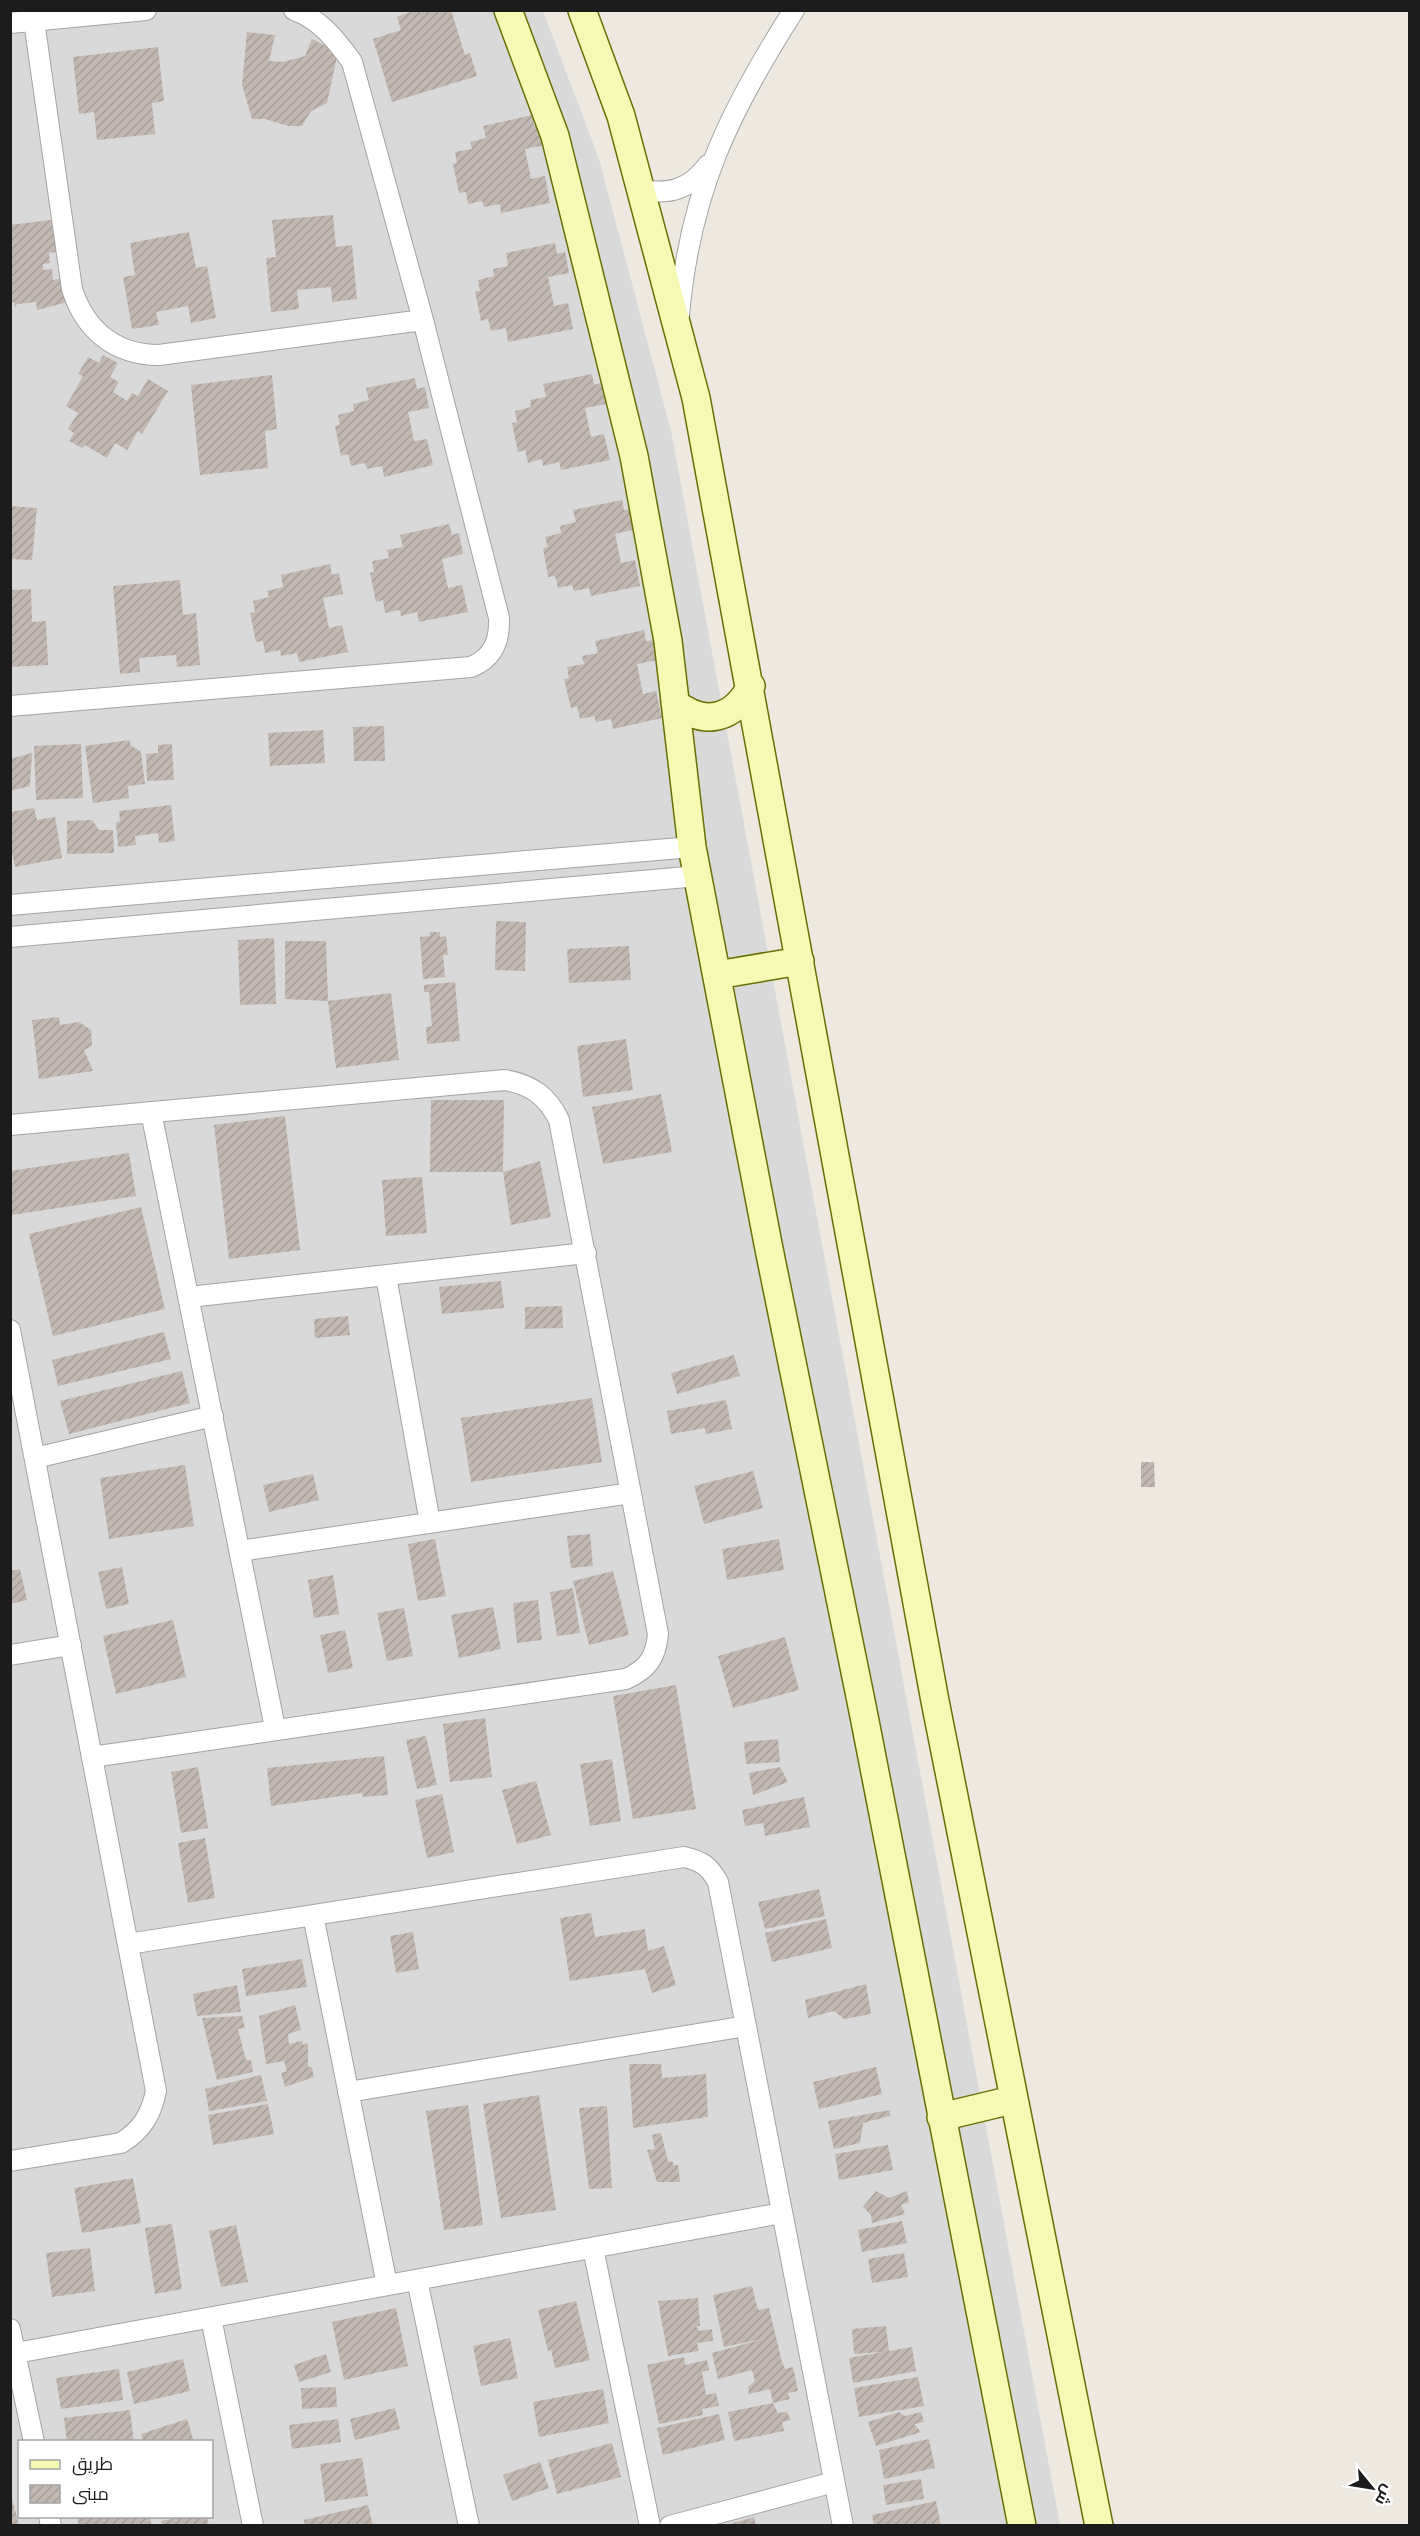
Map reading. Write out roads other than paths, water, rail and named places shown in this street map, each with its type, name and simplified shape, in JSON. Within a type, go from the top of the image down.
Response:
[{"type":"street","points":[[10,23],[146,10]]},
{"type":"street","points":[[10,706],[471,667],[487,657],[497,641],[499,618],[423,320],[352,62],[332,35],[294,10]]},
{"type":"street","points":[[508,10],[555,136],[610,350],[638,477],[668,641],[692,847],[1022,2526]]},
{"type":"street","points":[[582,10],[621,116],[696,398],[751,686],[937,1712],[1012,2100],[1099,2526]]},
{"type":"street","points":[[678,325],[688,240],[713,158],[757,67],[794,10]]},
{"type":"street","points":[[34,21],[72,289],[84,318],[105,340],[131,352],[159,355],[423,320]]},
{"type":"street","points":[[641,190],[662,193],[682,189],[699,176],[713,158]]},
{"type":"street","points":[[675,704],[687,713],[703,717],[718,717],[732,710],[744,700],[751,686]]},
{"type":"street","points":[[10,904],[692,847]]},
{"type":"street","points":[[10,937],[698,876]]},
{"type":"street","points":[[717,975],[800,961]]},
{"type":"street","points":[[10,1125],[505,1080],[523,1083],[545,1098],[559,1120],[658,1634],[657,1649],[651,1662],[640,1673],[627,1679],[275,1728],[92,1757]]},
{"type":"street","points":[[151,1112],[275,1728]]},
{"type":"street","points":[[189,1297],[586,1253]]},
{"type":"street","points":[[386,1276],[430,1523]]},
{"type":"street","points":[[10,1330],[156,2091],[153,2107],[146,2122],[135,2134],[121,2143],[10,2161]]},
{"type":"street","points":[[35,1458],[213,1416]]},
{"type":"street","points":[[240,1551],[631,1493]]},
{"type":"street","points":[[10,1655],[71,1645]]},
{"type":"street","points":[[128,1944],[684,1857],[699,1860],[711,1869],[718,1882],[843,2526]]},
{"type":"street","points":[[313,1915],[387,2285]]},
{"type":"street","points":[[348,2092],[746,2026]]},
{"type":"street","points":[[941,2117],[1012,2100]]},
{"type":"street","points":[[16,2353],[782,2213]]},
{"type":"street","points":[[593,2248],[650,2526]]},
{"type":"street","points":[[417,2280],[469,2526]]},
{"type":"street","points":[[211,2318],[253,2526]]},
{"type":"street","points":[[10,2329],[34,2440]]},
{"type":"street","points":[[670,2526],[834,2482]]}]
